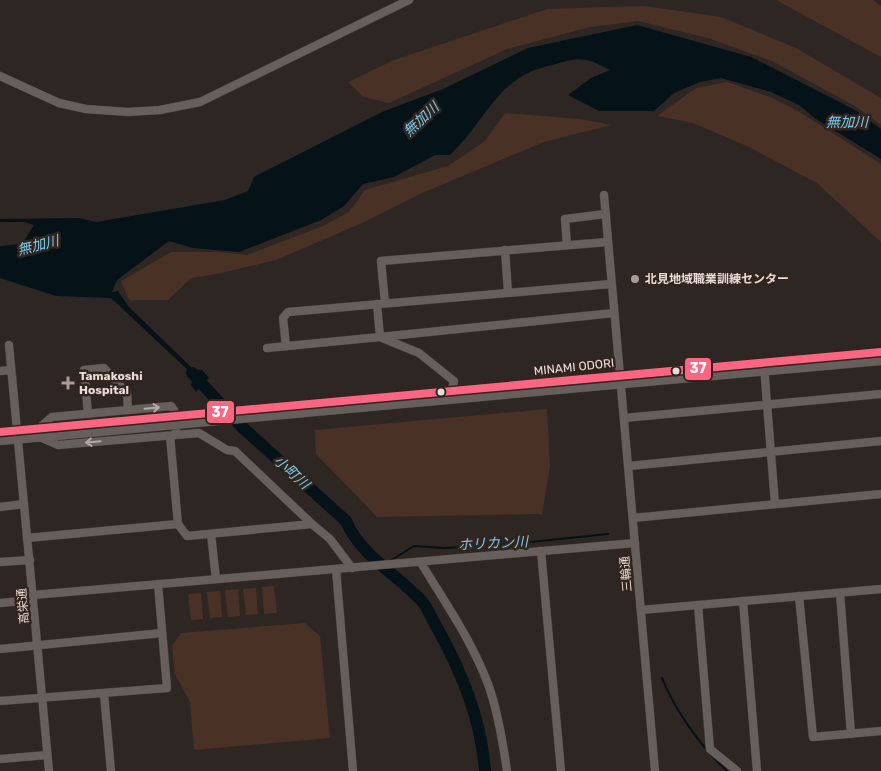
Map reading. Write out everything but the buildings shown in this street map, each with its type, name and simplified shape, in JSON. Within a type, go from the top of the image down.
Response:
[{"type":"street","points":[[0,76],[59,103],[86,109],[128,112],[160,110],[200,102],[409,0]]},
{"type":"street","name":"三輪通","points":[[604,195],[655,771]]},
{"type":"street","points":[[567,245],[565,219],[605,214]]},
{"type":"street","points":[[380,338],[381,261],[607,242]]},
{"type":"street","points":[[505,250],[508,292]]},
{"type":"street","points":[[286,346],[283,318],[288,312],[611,284]]},
{"type":"street","points":[[267,348],[614,314]]},
{"type":"street","points":[[380,338],[419,353],[437,366],[454,381],[451,400]]},
{"type":"street","name":"高栄通","points":[[9,345],[49,771]]},
{"type":"street","name":"MINAMI ODORI","points":[[0,432],[620,374],[881,352]]},
{"type":"street","points":[[764,361],[775,504]]},
{"type":"street","name":"MINAMI ODORI","points":[[0,441],[881,361]]},
{"type":"street","points":[[88,414],[84,370],[104,368],[127,392],[128,410]]},
{"type":"street","points":[[0,371],[11,370]]},
{"type":"street","points":[[624,418],[881,394]]},
{"type":"street","points":[[38,429],[52,417],[171,406],[174,410],[173,435],[178,524],[187,536],[312,524]]},
{"type":"street","points":[[40,437],[58,446],[200,433],[226,450],[235,451],[330,539],[355,568]]},
{"type":"street","points":[[628,466],[772,450],[881,441]]},
{"type":"street","points":[[633,518],[881,494]]},
{"type":"street","points":[[0,506],[24,504]]},
{"type":"street","points":[[27,538],[178,524]]},
{"type":"street","points":[[212,534],[216,579]]},
{"type":"street","points":[[0,603],[158,584],[412,564],[635,543]]},
{"type":"street","points":[[541,551],[561,771]]},
{"type":"street","points":[[0,562],[30,560]]},
{"type":"street","points":[[421,563],[465,634],[489,685],[504,747],[507,771]]},
{"type":"street","points":[[336,569],[353,771]]},
{"type":"street","points":[[0,701],[167,688],[158,584]]},
{"type":"street","points":[[641,610],[881,589]]},
{"type":"street","points":[[840,593],[851,734]]},
{"type":"street","points":[[800,596],[813,737],[881,731]]},
{"type":"street","points":[[743,601],[757,771]]},
{"type":"street","points":[[698,605],[710,749],[737,771]]},
{"type":"street","points":[[0,649],[162,633]]},
{"type":"street","points":[[104,694],[111,771]]},
{"type":"street","points":[[0,759],[47,755]]},
{"type":"shaded area","points":[[776,0],[873,0],[881,6],[881,57]]},
{"type":"shaded area","points":[[644,6],[721,17],[796,48],[881,98],[881,125],[855,106],[772,61],[708,38],[638,21],[590,27],[507,49],[389,103],[364,97],[348,82],[394,60],[547,9]]},
{"type":"shaded area","points":[[727,82],[770,97],[798,111],[881,164],[881,242],[817,183],[749,147],[693,123],[657,116],[696,88]]},
{"type":"shaded area","points":[[505,113],[580,119],[611,125],[544,142],[422,193],[362,223],[276,260],[191,278],[168,300],[129,300],[121,281],[171,252],[219,252],[247,255],[323,226],[349,212],[365,190],[448,166],[485,141]]},
{"type":"shaded area","points":[[547,409],[550,466],[542,514],[377,517],[316,454],[315,430]]},
{"type":"shaded area","points":[[274,586],[277,613],[264,614],[262,587]]},
{"type":"shaded area","points":[[256,588],[258,614],[246,615],[243,589]]},
{"type":"shaded area","points":[[238,589],[240,616],[228,617],[225,590]]},
{"type":"shaded area","points":[[220,591],[222,617],[210,618],[207,592]]},
{"type":"shaded area","points":[[201,593],[203,619],[191,620],[188,594]]},
{"type":"shaded area","points":[[305,623],[320,636],[330,738],[194,750],[190,702],[175,674],[172,646],[181,633]]},
{"type":"water","name":"無加川","points":[[637,25],[751,57],[855,110],[881,129],[881,159],[816,119],[799,105],[771,92],[721,78],[700,82],[674,93],[654,111],[599,111],[568,95],[591,78],[610,70],[594,62],[575,59],[535,70],[517,79],[496,99],[450,155],[435,155],[394,177],[363,184],[344,206],[321,220],[239,252],[193,248],[169,241],[117,280],[112,292],[118,291],[128,306],[193,369],[202,370],[209,378],[196,392],[191,385],[193,379],[191,373],[111,298],[56,296],[0,278],[0,246],[22,244],[34,225],[24,222],[0,222],[0,219],[79,218],[96,222],[225,200],[248,191],[254,177],[382,112],[443,89],[528,48]]},
{"type":"waterway","name":"小町川","points":[[192,373],[241,426],[346,521],[352,533],[368,553],[424,603],[453,659],[468,695],[479,732],[485,771]]},
{"type":"waterway","name":"ホリカン川","points":[[390,561],[414,546],[444,548],[501,545],[608,534]]},
{"type":"waterway","name":"ホリカン川","points":[[662,678],[690,728],[727,771]]},
{"type":"transit line","name":"37","points":[[0,432],[881,352]]},
{"type":"place","name":"北見地域職業訓練センター","points":[[635,279]]},
{"type":"place","name":"Tamakoshi Hospital","points":[[68,383]]}]
